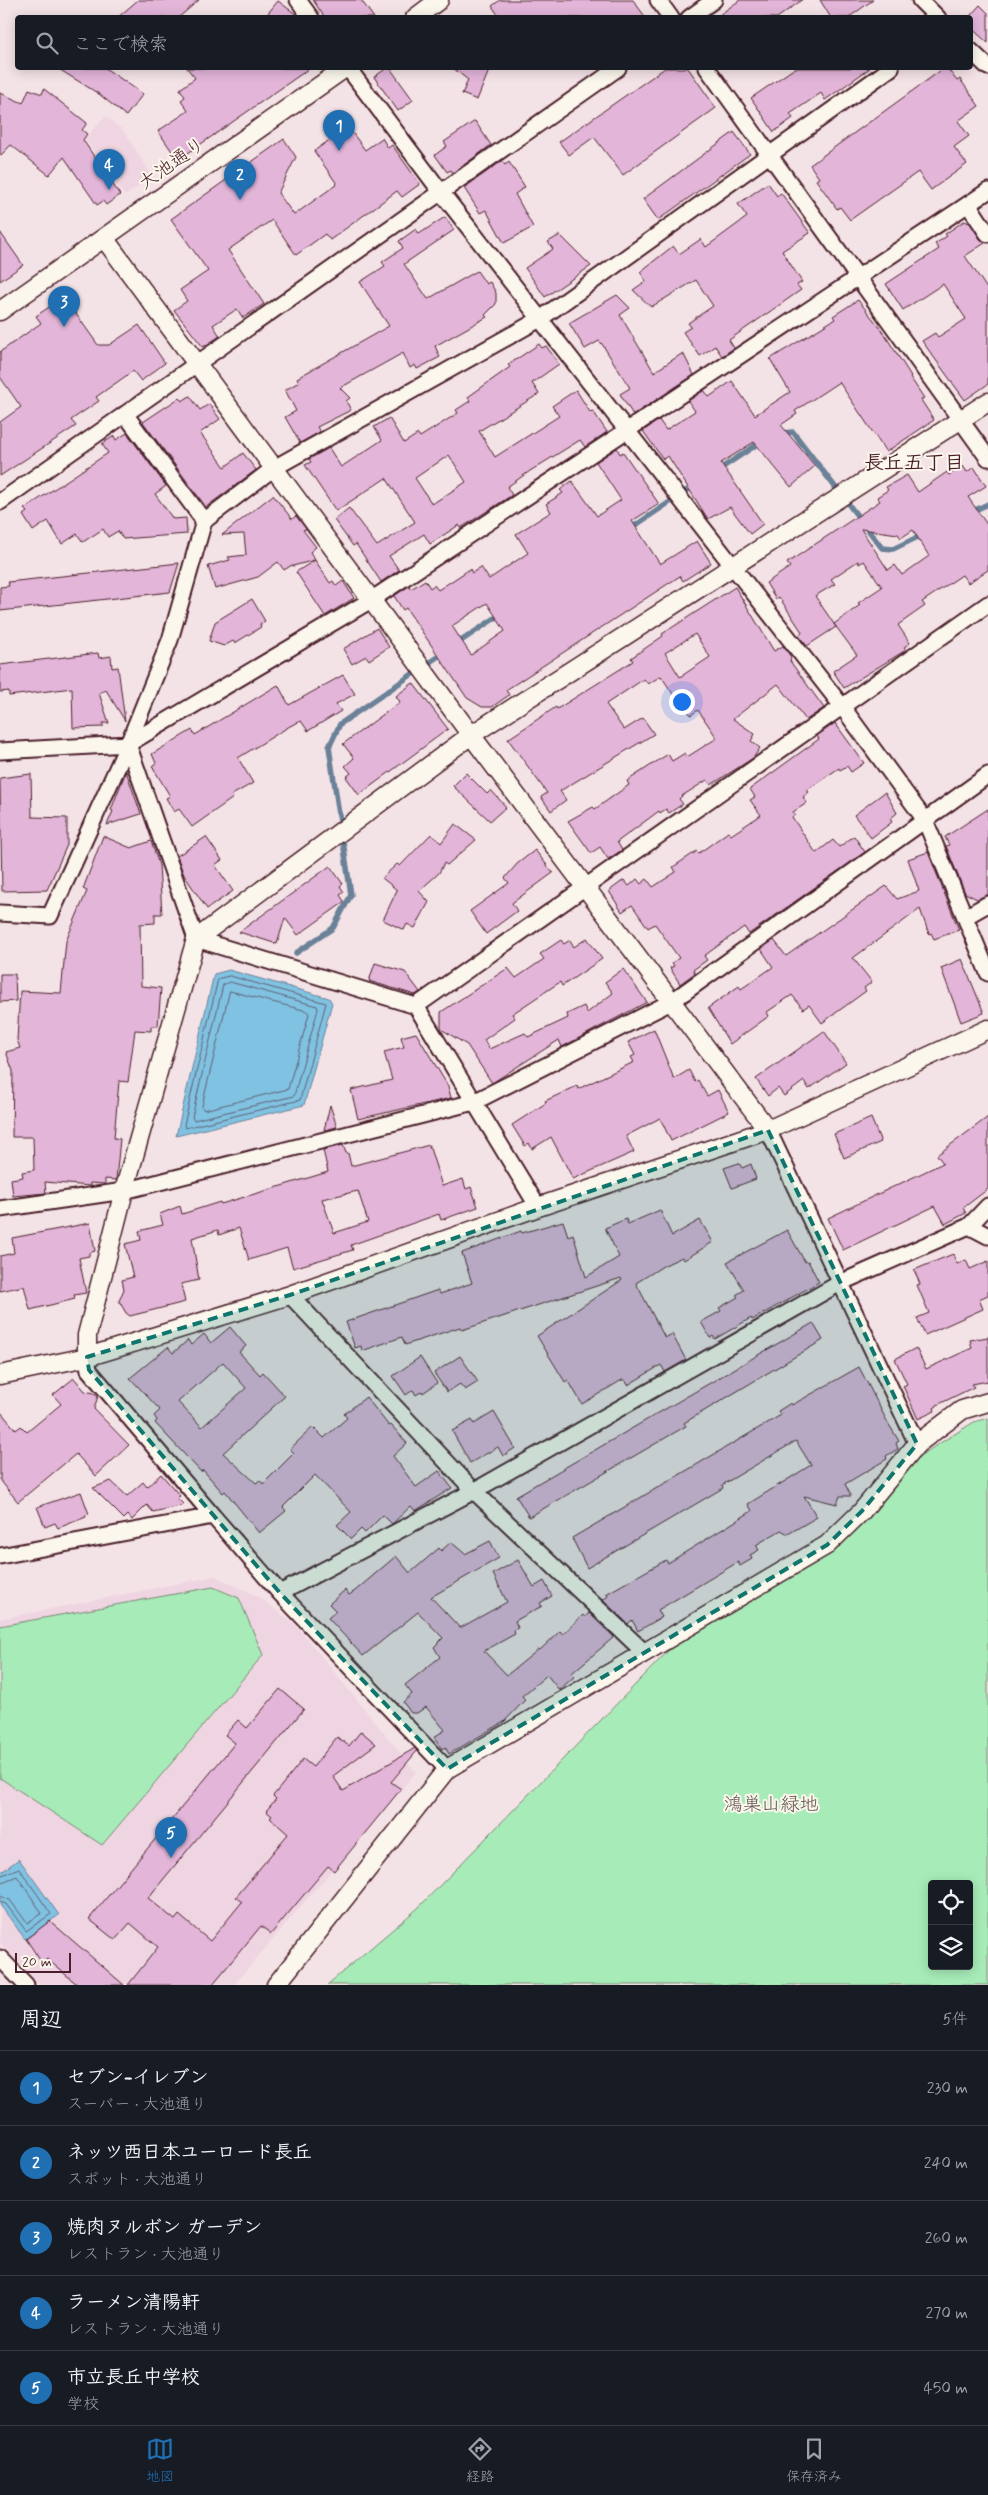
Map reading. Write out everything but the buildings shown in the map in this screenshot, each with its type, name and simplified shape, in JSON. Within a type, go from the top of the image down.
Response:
[{"type":"street","points":[[298,0],[309,15]]},
{"type":"street","points":[[418,15],[439,0]]},
{"type":"street","points":[[658,0],[669,15]]},
{"type":"street","points":[[693,15],[714,0]]},
{"type":"street","points":[[920,0],[935,15]]},
{"type":"street","points":[[973,53],[988,67]]},
{"type":"street","name":"大池通り","points":[[0,311],[343,70]]},
{"type":"street","points":[[348,70],[841,705],[925,820],[988,973]]},
{"type":"street","points":[[0,502],[615,70]]},
{"type":"street","points":[[708,70],[988,458]]},
{"type":"street","points":[[0,913],[50,916],[128,744],[170,640],[204,521],[274,468],[540,318],[888,70]]},
{"type":"street","points":[[0,751],[128,744],[371,600],[988,191]]},
{"type":"street","points":[[968,204],[988,234]]},
{"type":"street","points":[[104,238],[471,735],[768,1130],[917,1444]]},
{"type":"street","points":[[196,939],[471,735],[988,402]]},
{"type":"street","points":[[125,414],[204,521]]},
{"type":"street","points":[[416,1006],[841,705],[988,604]]},
{"type":"street","points":[[128,744],[196,939],[124,1191],[87,1335],[87,1357],[90,1370],[280,1593],[447,1769]]},
{"type":"street","points":[[0,1209],[124,1191],[474,1102],[671,1002],[988,775]]},
{"type":"street","points":[[965,916],[988,904]]},
{"type":"street","points":[[196,939],[416,1006],[538,1207]]},
{"type":"street","points":[[0,1375],[87,1357],[290,1296],[538,1207],[768,1130],[988,1029]]},
{"type":"street","points":[[280,1593],[474,1491],[840,1283],[970,1226],[988,1206]]},
{"type":"street","points":[[970,1226],[988,1236]]},
{"type":"street","points":[[290,1296],[474,1491],[644,1652]]},
{"type":"street","points":[[276,1985],[447,1769],[827,1545],[862,1511],[917,1444],[962,1410],[988,1402]]},
{"type":"street","points":[[0,1556],[213,1516]]},
{"type":"street","points":[[0,1958],[26,1985]]},
{"type":"highlighted area","points":[[768,1130],[917,1444],[862,1511],[827,1545],[447,1769],[280,1593],[89,1370],[87,1357],[290,1295]]},
{"type":"shaded area","points":[[105,116],[124,131],[150,172],[148,179],[125,196],[85,139]]},
{"type":"shaded area","points":[[215,1576],[256,1595],[295,1624],[416,1772],[234,1985],[39,1985],[0,1943],[0,1619]]},
{"type":"green space","name":"鴻巣山緑地","points":[[988,1418],[988,1985],[327,1985],[418,1908],[673,1646],[846,1538],[916,1458],[974,1422]]},
{"type":"green space","points":[[213,1587],[239,1598],[263,1655],[102,1845],[0,1778],[0,1626]]},
{"type":"water","points":[[229,970],[329,998],[332,1003],[304,1105],[176,1136],[214,974]]},
{"type":"water","points":[[19,1859],[59,1915],[25,1939],[0,1905],[0,1873]]},
{"type":"waterway","points":[[781,433],[793,432],[882,548],[893,549],[924,534]]},
{"type":"waterway","points":[[717,471],[762,441]]},
{"type":"waterway","points":[[630,529],[695,485]]},
{"type":"waterway","points":[[971,512],[988,504]]},
{"type":"waterway","points":[[455,645],[501,614]]},
{"type":"waterway","points":[[296,953],[333,928],[351,895],[329,747],[340,724],[443,653]]},
{"type":"place","name":"セブン-イレブン","points":[[339,151]]},
{"type":"place","name":"ラーメン清陽軒","points":[[109,190]]},
{"type":"place","name":"ネッツ西日本ユーロード長丘","points":[[240,200]]},
{"type":"place","name":"焼肉ヌルボン ガーデン","points":[[64,327]]},
{"type":"place","name":"市立長丘中学校","points":[[171,1858]]},
{"type":"district","name":"長丘五丁目","points":[[914,463]]}]
